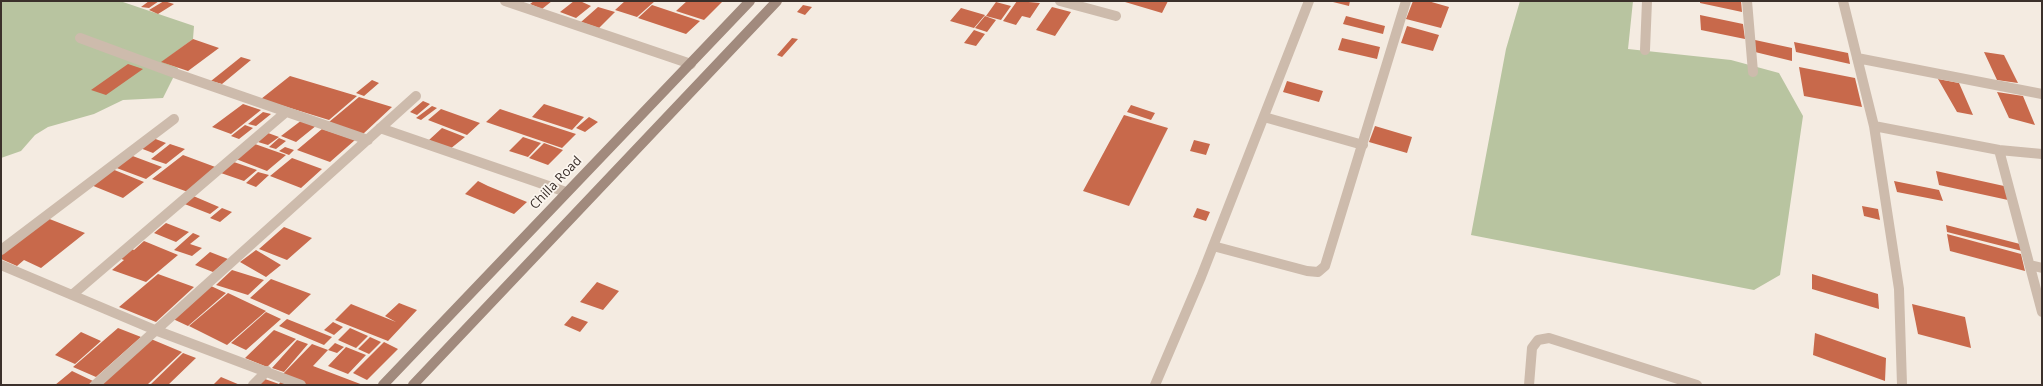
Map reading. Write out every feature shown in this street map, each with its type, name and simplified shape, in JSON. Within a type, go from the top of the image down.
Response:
[{"type":"main road","name":"Chilla Road","points":[[383,385],[750,1]]},
{"type":"main road","points":[[413,385],[777,1]]},
{"type":"street","points":[[505,1],[691,64]]},
{"type":"street","points":[[1060,1],[1116,16]]},
{"type":"street","points":[[1156,385],[1310,1]]},
{"type":"street","points":[[1213,246],[1307,271],[1318,272],[1325,266],[1406,1]]},
{"type":"street","points":[[1645,50],[1647,1]]},
{"type":"street","points":[[1747,1],[1753,72]]},
{"type":"street","points":[[1843,1],[1874,126],[1899,289],[1902,385]]},
{"type":"street","points":[[80,38],[368,140]]},
{"type":"street","points":[[1857,58],[2042,94]]},
{"type":"street","points":[[95,385],[416,96]]},
{"type":"street","points":[[72,295],[286,112]]},
{"type":"street","points":[[1264,117],[1363,145]]},
{"type":"street","points":[[1,250],[174,119]]},
{"type":"street","points":[[1874,126],[1999,150],[2042,154]]},
{"type":"street","points":[[380,128],[566,192]]},
{"type":"street","points":[[1999,150],[2042,312]]},
{"type":"street","points":[[1,265],[155,330],[301,385]]},
{"type":"street","points":[[2030,265],[2042,268]]},
{"type":"street","points":[[1529,385],[1532,348],[1538,340],[1549,338],[1697,385]]},
{"type":"street","points":[[253,385],[267,371]]},
{"type":"green space","points":[[1,1],[120,1],[194,26],[193,39],[162,62],[178,68],[163,98],[123,100],[94,114],[48,127],[35,135],[21,151],[1,158]]},
{"type":"green space","points":[[1520,1],[1633,1],[1628,49],[1731,60],[1779,73],[1803,116],[1780,275],[1754,290],[1471,235],[1506,49]]},
{"type":"building","points":[[149,1],[159,1],[149,8],[141,7]]},
{"type":"building","points":[[164,1],[174,4],[158,14],[149,10]]},
{"type":"building","points":[[534,1],[552,1],[542,9],[530,4]]},
{"type":"building","points":[[574,1],[580,1],[591,6],[576,18],[560,12]]},
{"type":"building","points":[[625,1],[655,1],[637,17],[615,10]]},
{"type":"building","points":[[687,1],[722,2],[704,20],[676,11]]},
{"type":"building","points":[[1017,1],[1040,3],[1030,18],[1022,16],[1016,25],[1003,21]]},
{"type":"building","points":[[1168,1],[1162,13],[1125,2]]},
{"type":"building","points":[[1329,1],[1350,1],[1349,6]]},
{"type":"building","points":[[1413,1],[1428,1],[1449,7],[1441,28],[1406,19]]},
{"type":"building","points":[[1700,1],[1741,1],[1742,12],[1700,3]]},
{"type":"building","points":[[996,2],[1011,6],[1001,20],[986,16]]},
{"type":"building","points":[[652,5],[700,21],[686,34],[638,18]]},
{"type":"building","points":[[803,5],[812,7],[805,15],[797,12]]},
{"type":"building","points":[[598,7],[615,12],[599,28],[581,22]]},
{"type":"building","points":[[1052,7],[1071,12],[1055,36],[1036,30]]},
{"type":"building","points":[[961,8],[985,15],[974,28],[950,21]]},
{"type":"building","points":[[1700,15],[1743,24],[1745,39],[1701,30]]},
{"type":"building","points":[[985,16],[996,20],[987,32],[975,28]]},
{"type":"building","points":[[1346,16],[1385,26],[1383,34],[1343,24]]},
{"type":"building","points":[[1407,26],[1439,35],[1433,51],[1401,43]]},
{"type":"building","points":[[974,30],[985,34],[976,46],[964,43]]},
{"type":"building","points":[[792,38],[798,39],[782,57],[777,55]]},
{"type":"building","points":[[1342,38],[1380,47],[1377,59],[1338,50]]},
{"type":"building","points":[[193,39],[219,48],[188,71],[161,62]]},
{"type":"building","points":[[1755,40],[1792,48],[1792,61],[1755,52]]},
{"type":"building","points":[[1794,42],[1848,53],[1850,64],[1796,52]]},
{"type":"building","points":[[1984,52],[2004,55],[2018,83],[1997,80]]},
{"type":"building","points":[[241,57],[251,60],[222,84],[211,81]]},
{"type":"building","points":[[128,64],[143,69],[106,95],[91,90]]},
{"type":"building","points":[[1799,67],[1855,78],[1862,107],[1804,96]]},
{"type":"building","points":[[290,76],[357,96],[329,120],[261,99]]},
{"type":"building","points":[[1938,79],[1959,83],[1973,115],[1957,112]]},
{"type":"building","points":[[372,80],[379,83],[364,96],[356,93]]},
{"type":"building","points":[[1287,81],[1323,91],[1319,102],[1283,92]]},
{"type":"building","points":[[1997,92],[2023,96],[2035,125],[2009,118]]},
{"type":"building","points":[[359,97],[392,107],[363,134],[329,122]]},
{"type":"building","points":[[423,101],[430,104],[417,115],[410,112]]},
{"type":"building","points":[[243,104],[261,110],[231,134],[212,127]]},
{"type":"building","points":[[544,104],[584,117],[572,130],[532,117]]},
{"type":"building","points":[[1131,105],[1155,113],[1151,120],[1127,112]]},
{"type":"building","points":[[432,106],[437,108],[421,120],[416,118]]},
{"type":"building","points":[[441,109],[480,123],[467,135],[428,120]]},
{"type":"building","points":[[500,109],[576,134],[562,148],[486,122]]},
{"type":"building","points":[[263,112],[271,114],[256,126],[248,124]]},
{"type":"building","points":[[1124,115],[1168,128],[1129,206],[1083,191]]},
{"type":"building","points":[[589,117],[598,122],[585,132],[576,128]]},
{"type":"building","points":[[302,120],[317,125],[296,142],[281,136]]},
{"type":"building","points":[[245,125],[253,128],[239,139],[231,136]]},
{"type":"building","points":[[1375,126],[1412,137],[1407,153],[1369,142]]},
{"type":"building","points":[[442,128],[465,137],[450,149],[429,140]]},
{"type":"building","points":[[322,129],[355,140],[330,162],[297,150]]},
{"type":"building","points":[[268,133],[279,137],[268,145],[258,142]]},
{"type":"building","points":[[523,137],[541,143],[528,157],[509,151]]},
{"type":"building","points":[[153,138],[166,143],[153,153],[140,148]]},
{"type":"building","points":[[279,138],[286,141],[276,149],[269,147]]},
{"type":"building","points":[[1194,140],[1210,144],[1206,155],[1190,151]]},
{"type":"building","points":[[544,143],[563,150],[548,165],[529,158]]},
{"type":"building","points":[[170,144],[185,149],[166,164],[151,159]]},
{"type":"building","points":[[255,144],[286,155],[267,171],[236,159]]},
{"type":"building","points":[[285,147],[294,150],[289,155],[279,151]]},
{"type":"building","points":[[130,155],[162,167],[146,179],[114,167]]},
{"type":"building","points":[[183,155],[218,168],[188,192],[152,179]]},
{"type":"building","points":[[292,158],[322,169],[301,188],[270,176]]},
{"type":"building","points":[[231,161],[257,170],[244,181],[218,172]]},
{"type":"building","points":[[112,169],[144,182],[123,198],[91,185]]},
{"type":"building","points":[[1936,171],[2004,186],[2008,200],[1939,185]]},
{"type":"building","points":[[258,172],[269,175],[256,187],[246,183]]},
{"type":"building","points":[[478,181],[527,202],[514,214],[465,194]]},
{"type":"building","points":[[1894,181],[1939,190],[1943,201],[1897,192]]},
{"type":"building","points":[[191,195],[219,207],[210,214],[182,203]]},
{"type":"building","points":[[1862,206],[1878,209],[1880,220],[1864,216]]},
{"type":"building","points":[[222,208],[232,212],[220,222],[210,218]]},
{"type":"building","points":[[1197,208],[1210,212],[1206,221],[1193,217]]},
{"type":"building","points":[[47,218],[85,233],[41,268],[24,260],[17,266],[1,259],[1,254]]},
{"type":"building","points":[[166,223],[189,232],[176,242],[154,233]]},
{"type":"building","points":[[1946,225],[2020,244],[2022,251],[1947,232]]},
{"type":"building","points":[[284,227],[312,238],[287,260],[259,249]]},
{"type":"building","points":[[193,233],[200,236],[190,244],[202,248],[192,256],[174,250]]},
{"type":"building","points":[[1947,234],[2021,254],[2025,271],[1950,251]]},
{"type":"building","points":[[144,241],[178,255],[146,282],[112,270],[124,260],[119,258],[130,248],[134,250]]},
{"type":"building","points":[[256,250],[281,265],[266,277],[240,262]]},
{"type":"building","points":[[210,252],[228,259],[213,272],[195,265]]},
{"type":"building","points":[[232,270],[264,280],[248,295],[216,285]]},
{"type":"building","points":[[158,274],[194,287],[156,322],[119,307]]},
{"type":"building","points":[[1812,274],[1878,294],[1879,309],[1812,289]]},
{"type":"building","points":[[271,279],[311,294],[289,315],[250,298]]},
{"type":"building","points":[[597,282],[619,291],[603,310],[580,302]]},
{"type":"building","points":[[211,286],[226,293],[188,326],[173,319]]},
{"type":"building","points":[[228,293],[266,311],[227,345],[189,326]]},
{"type":"building","points":[[399,303],[417,310],[388,341],[335,320],[351,304],[396,322],[385,316]]},
{"type":"building","points":[[1912,304],[1965,317],[1971,348],[1918,334]]},
{"type":"building","points":[[266,312],[281,319],[246,350],[231,343]]},
{"type":"building","points":[[572,316],[588,322],[580,332],[564,325]]},
{"type":"building","points":[[287,319],[332,337],[324,345],[279,326]]},
{"type":"building","points":[[333,322],[343,327],[334,335],[324,330]]},
{"type":"building","points":[[118,328],[141,337],[96,377],[73,367]]},
{"type":"building","points":[[350,328],[368,336],[356,348],[338,340]]},
{"type":"building","points":[[274,330],[296,339],[267,367],[245,358]]},
{"type":"building","points":[[81,332],[101,341],[75,364],[55,355]]},
{"type":"building","points":[[1815,333],[1886,358],[1885,381],[1813,355]]},
{"type":"building","points":[[370,337],[381,342],[369,354],[358,349]]},
{"type":"building","points":[[151,339],[182,352],[147,385],[100,385]]},
{"type":"building","points":[[297,340],[308,344],[284,372],[272,368]]},
{"type":"building","points":[[384,342],[398,349],[367,380],[353,373]]},
{"type":"building","points":[[335,343],[344,347],[337,353],[328,350]]},
{"type":"building","points":[[312,344],[328,350],[313,366],[363,385],[308,385],[282,375]]},
{"type":"building","points":[[346,347],[366,355],[348,374],[328,366]]},
{"type":"building","points":[[183,353],[196,358],[168,385],[150,385]]},
{"type":"building","points":[[72,371],[93,381],[88,385],[55,385]]},
{"type":"building","points":[[221,377],[240,385],[213,385]]},
{"type":"building","points":[[265,379],[279,384],[282,380],[296,385],[259,385]]}]
